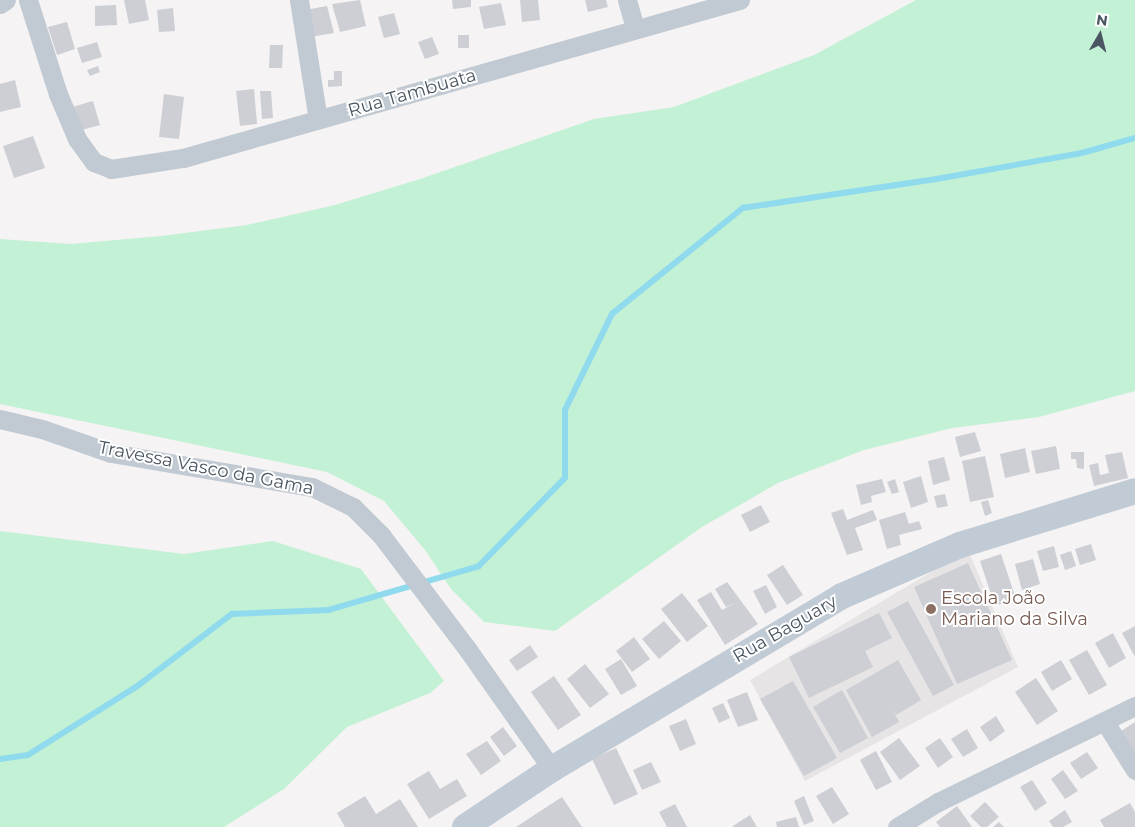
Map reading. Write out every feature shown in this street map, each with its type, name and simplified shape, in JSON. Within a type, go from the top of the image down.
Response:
[{"type":"street","points":[[0,4],[6,0]]},
{"type":"street","name":"Rua Tambuata","points":[[28,0],[64,111],[86,154],[112,169],[141,167],[318,120],[635,28],[740,0]]},
{"type":"street","points":[[299,0],[318,120]]},
{"type":"street","points":[[627,0],[635,28]]},
{"type":"street","name":"Travessa Vasco da Gama","points":[[0,419],[42,429],[111,453],[312,487],[353,507],[381,535],[457,635],[552,769]]},
{"type":"street","name":"Rua Baguary","points":[[465,827],[552,769],[842,596],[960,545],[1135,492]]},
{"type":"street","points":[[897,827],[938,802],[1135,706]]},
{"type":"street","points":[[1105,722],[1135,770]]},
{"type":"shaded area","name":"Escola João Mariano da Silva","points":[[968,550],[1018,667],[805,781],[750,680]]},
{"type":"green space","points":[[916,0],[1135,0],[1135,391],[1039,417],[952,428],[864,450],[778,483],[702,527],[555,631],[484,622],[451,589],[425,550],[384,501],[327,472],[0,404],[0,239],[71,244],[161,236],[247,225],[335,205],[420,179],[594,119],[674,107],[814,55]]},
{"type":"green space","points":[[0,531],[184,554],[273,541],[361,569],[444,681],[430,693],[347,727],[284,789],[224,827],[0,827]]},
{"type":"building","points":[[124,0],[145,0],[149,20],[129,24]]},
{"type":"building","points":[[360,0],[366,26],[340,32],[332,4]]},
{"type":"building","points":[[452,0],[471,0],[471,7],[453,9]]},
{"type":"building","points":[[520,0],[538,0],[540,20],[522,22]]},
{"type":"building","points":[[585,0],[606,0],[608,7],[588,12]]},
{"type":"building","points":[[501,3],[506,25],[484,29],[479,7]]},
{"type":"building","points":[[116,5],[117,25],[95,26],[95,6]]},
{"type":"building","points":[[327,6],[334,33],[311,37],[305,10]]},
{"type":"building","points":[[173,8],[175,31],[159,32],[157,10]]},
{"type":"building","points":[[394,13],[400,34],[384,38],[378,17]]},
{"type":"building","points":[[67,22],[75,49],[57,55],[48,27]]},
{"type":"building","points":[[458,35],[469,35],[469,48],[458,48]]},
{"type":"building","points":[[432,37],[439,54],[425,59],[418,42]]},
{"type":"building","points":[[97,42],[102,57],[82,63],[77,48]]},
{"type":"building","points":[[270,45],[283,45],[282,68],[269,68]]},
{"type":"building","points":[[98,66],[100,72],[90,76],[87,70]]},
{"type":"building","points":[[334,71],[342,71],[342,86],[328,87],[328,80],[334,80]]},
{"type":"building","points":[[15,80],[21,107],[0,112],[0,84]]},
{"type":"building","points":[[254,89],[257,124],[240,126],[236,91]]},
{"type":"building","points":[[260,91],[271,91],[273,118],[262,119]]},
{"type":"building","points":[[164,94],[184,97],[179,139],[159,137]]},
{"type":"building","points":[[93,101],[100,125],[78,131],[72,107]]},
{"type":"building","points":[[33,136],[45,168],[14,178],[3,146]]},
{"type":"building","points":[[975,432],[981,451],[960,457],[955,437]]},
{"type":"building","points":[[1056,446],[1060,469],[1036,474],[1031,451]]},
{"type":"building","points":[[1025,448],[1030,472],[1005,478],[1000,454]]},
{"type":"building","points":[[1071,452],[1084,452],[1084,469],[1077,468],[1076,459],[1071,459]]},
{"type":"building","points":[[1122,452],[1128,478],[1094,486],[1089,465],[1098,463],[1100,475],[1109,473],[1105,455]]},
{"type":"building","points":[[985,456],[994,497],[970,502],[962,461]]},
{"type":"building","points":[[944,457],[950,480],[933,485],[928,461]]},
{"type":"building","points":[[921,476],[928,502],[911,508],[903,482]]},
{"type":"building","points":[[882,479],[886,492],[871,496],[872,502],[861,505],[856,485]]},
{"type":"building","points":[[895,479],[899,492],[892,494],[887,482]]},
{"type":"building","points":[[945,494],[948,506],[937,508],[934,496]]},
{"type":"building","points":[[988,500],[992,513],[985,516],[981,502]]},
{"type":"building","points":[[761,505],[770,522],[750,532],[741,515]]},
{"type":"building","points":[[843,509],[847,520],[873,510],[877,520],[855,528],[863,550],[847,555],[831,513]]},
{"type":"building","points":[[905,512],[909,524],[919,521],[922,529],[899,535],[901,545],[887,549],[879,520]]},
{"type":"building","points":[[1091,544],[1096,560],[1080,565],[1075,549]]},
{"type":"building","points":[[1054,546],[1059,567],[1043,571],[1037,551]]},
{"type":"building","points":[[1071,551],[1076,566],[1065,570],[1060,555]]},
{"type":"building","points":[[1001,554],[1016,599],[995,606],[980,561]]},
{"type":"building","points":[[1033,559],[1040,584],[1022,590],[1015,564]]},
{"type":"building","points":[[968,563],[1012,660],[957,684],[914,587]]},
{"type":"building","points":[[783,565],[803,595],[787,605],[767,575]]},
{"type":"building","points":[[727,582],[758,624],[725,645],[697,600],[711,592],[722,610],[735,603],[726,607],[715,589]]},
{"type":"building","points":[[766,585],[777,607],[765,614],[753,591]]},
{"type":"building","points":[[682,593],[708,626],[687,642],[661,609]]},
{"type":"building","points":[[908,601],[954,685],[933,696],[887,612]]},
{"type":"building","points":[[879,613],[892,638],[865,651],[873,667],[809,698],[789,657]]},
{"type":"building","points":[[664,621],[681,641],[659,659],[642,639]]},
{"type":"building","points":[[1135,626],[1135,657],[1122,633]]},
{"type":"building","points":[[1113,633],[1126,658],[1109,668],[1095,643]]},
{"type":"building","points":[[634,637],[650,659],[632,672],[616,651]]},
{"type":"building","points":[[530,645],[538,657],[517,671],[509,660]]},
{"type":"building","points":[[1087,650],[1107,685],[1089,695],[1069,660]]},
{"type":"building","points":[[621,659],[637,686],[621,695],[605,669]]},
{"type":"building","points":[[898,660],[921,700],[896,715],[891,707],[899,722],[872,737],[846,690]]},
{"type":"building","points":[[1061,660],[1072,679],[1052,691],[1041,672]]},
{"type":"building","points":[[585,664],[609,694],[590,708],[567,679]]},
{"type":"building","points":[[554,676],[581,715],[558,730],[531,692]]},
{"type":"building","points":[[1036,678],[1058,711],[1037,725],[1015,692]]},
{"type":"building","points":[[793,681],[837,758],[804,776],[760,699]]},
{"type":"building","points":[[842,690],[868,738],[840,753],[813,707]]},
{"type":"building","points":[[747,692],[758,720],[738,727],[727,700]]},
{"type":"building","points":[[723,703],[730,718],[719,723],[712,708]]},
{"type":"building","points":[[996,716],[1005,731],[990,742],[980,727]]},
{"type":"building","points":[[686,719],[696,744],[680,751],[669,726]]},
{"type":"building","points":[[1135,722],[1135,757],[1118,733]]},
{"type":"building","points":[[503,727],[517,746],[504,756],[490,737]]},
{"type":"building","points":[[967,729],[978,748],[963,757],[951,739]]},
{"type":"building","points":[[899,738],[920,766],[900,780],[880,752]]},
{"type":"building","points":[[940,738],[953,757],[938,768],[925,748]]},
{"type":"building","points":[[487,741],[501,761],[481,775],[466,754]]},
{"type":"building","points":[[616,748],[638,794],[614,805],[592,759]]},
{"type":"building","points":[[876,751],[892,782],[876,790],[860,760]]},
{"type":"building","points":[[1087,752],[1098,768],[1081,779],[1070,763]]},
{"type":"building","points":[[651,762],[661,782],[642,790],[633,770]]},
{"type":"building","points":[[1063,770],[1078,791],[1065,799],[1051,779]]},
{"type":"building","points":[[429,771],[440,789],[457,779],[467,796],[429,819],[407,784]]},
{"type":"building","points":[[1032,780],[1047,803],[1035,811],[1020,787]]},
{"type":"building","points":[[832,787],[849,814],[833,824],[816,796]]},
{"type":"building","points":[[365,796],[376,814],[400,799],[418,827],[345,827],[337,813]]},
{"type":"building","points":[[804,796],[814,821],[804,825],[794,801]]},
{"type":"building","points":[[562,797],[582,827],[516,827]]},
{"type":"building","points":[[985,802],[999,817],[987,827],[981,827],[970,816]]},
{"type":"building","points":[[1130,803],[1135,812],[1135,827],[1104,827],[1100,820]]},
{"type":"building","points":[[675,804],[687,827],[667,827],[659,812]]},
{"type":"building","points":[[957,806],[972,827],[940,827],[936,822]]},
{"type":"building","points":[[1065,810],[1072,822],[1063,827],[1053,827],[1049,821]]},
{"type":"building","points":[[750,815],[757,827],[733,827],[733,826]]},
{"type":"building","points":[[796,817],[799,827],[777,827],[776,822]]},
{"type":"building","points":[[999,822],[1004,827],[993,827]]},
{"type":"waterway","points":[[0,759],[28,755],[139,685],[232,614],[329,610],[479,566],[565,478],[565,410],[612,314],[743,208],[931,180],[1082,153],[1135,138]]},
{"type":"place","name":"Escola João Mariano da Silva","points":[[931,609]]}]
